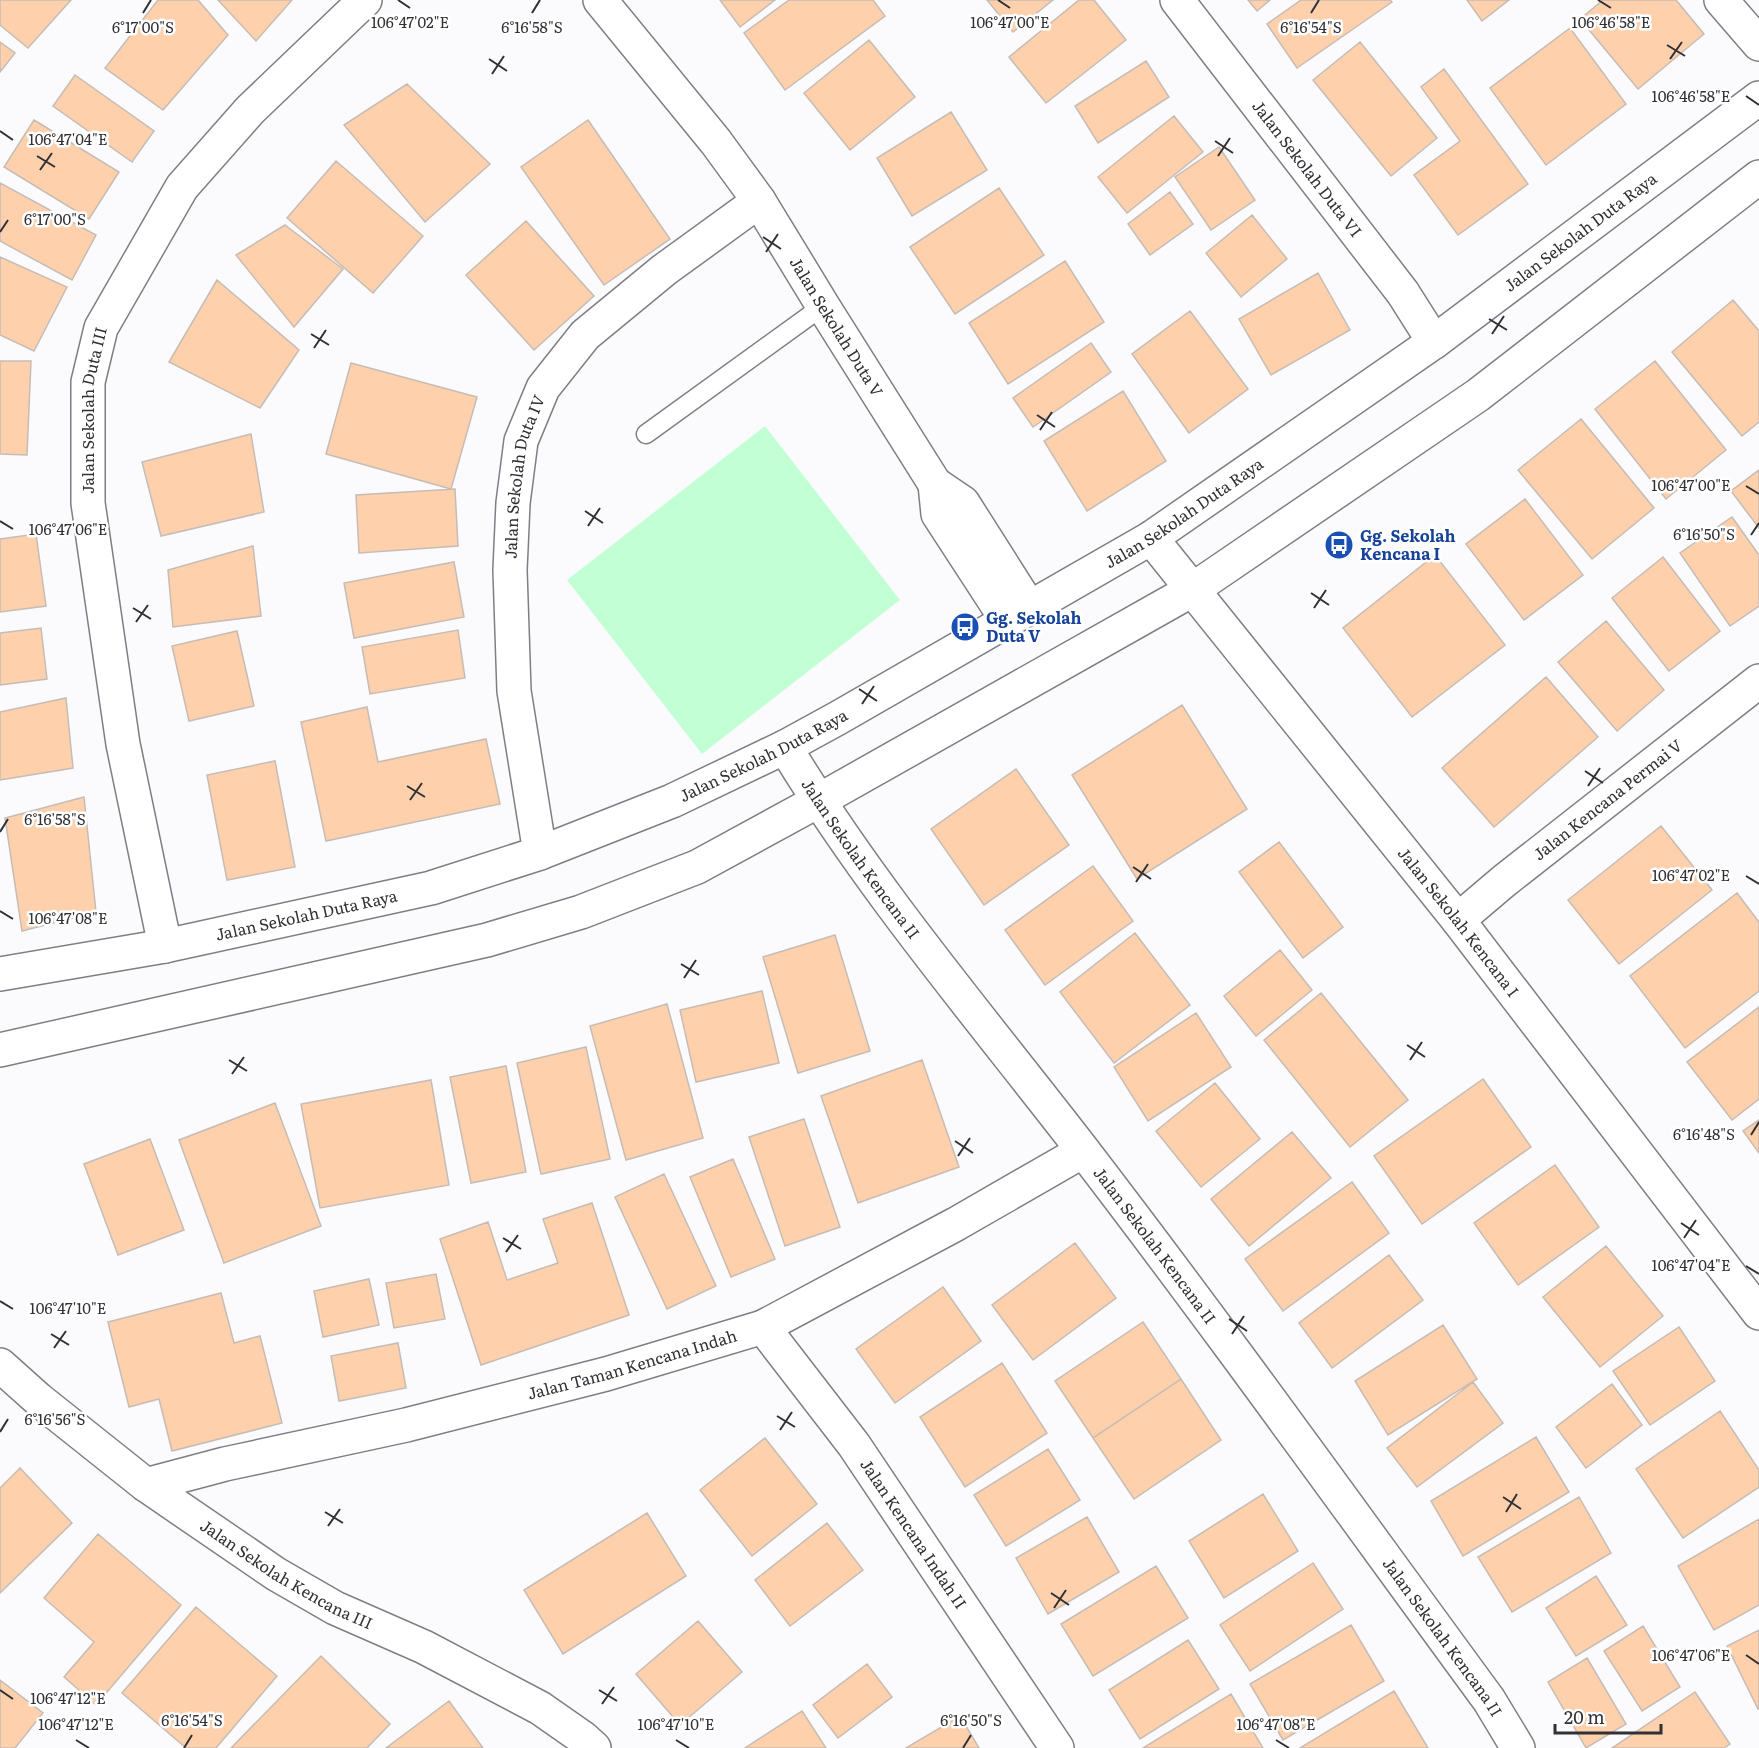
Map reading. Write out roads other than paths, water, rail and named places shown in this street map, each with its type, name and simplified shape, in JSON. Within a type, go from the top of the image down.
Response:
[{"type":"street","name":"Jalan Sekolah Duta III","points":[[165,946],[123,744],[88,503],[88,382],[101,328],[182,187],[250,110],[365,0]]},
{"type":"street","name":"Jalan Sekolah Duta V","points":[[600,0],[716,142],[759,201],[935,484],[938,514],[1018,613]]},
{"type":"street","name":"Jalan Sekolah Duta VI","points":[[1177,0],[1403,293],[1434,342]]},
{"type":"street","points":[[1720,0],[1759,44]]},
{"type":"street","name":"Jalan Sekolah Duta Raya","points":[[0,974],[165,946],[430,888],[540,853],[672,801],[784,747],[1150,538],[1434,342],[1759,98]]},
{"type":"street","points":[[0,1050],[487,940],[581,912],[697,867],[1192,590],[1478,395],[1759,177]]},
{"type":"street","name":"Jalan Sekolah Duta IV","points":[[540,853],[514,691],[510,570],[513,503],[521,441],[543,388],[585,335],[664,270],[759,201]]},
{"type":"street","name":"Jalan Sekolah Kencana I","points":[[1150,538],[1458,920],[1759,1313]]},
{"type":"street","name":"Jalan Kencana Permai V","points":[[1458,920],[1504,881],[1759,681]]},
{"type":"street","name":"Jalan Sekolah Kencana II","points":[[784,747],[857,859],[1083,1151],[1229,1345],[1482,1690],[1518,1748]]},
{"type":"street","name":"Jalan Taman Kencana Indah","points":[[146,1485],[225,1464],[406,1425],[606,1374],[763,1327],[956,1224],[1083,1151]]},
{"type":"street","name":"Jalan Kencana Indah II","points":[[763,1327],[854,1444],[1057,1748]]},
{"type":"street","name":"Jalan Sekolah Kencana III","points":[[0,1365],[38,1399],[146,1485],[276,1574],[335,1608],[424,1647],[540,1708],[584,1738],[594,1748]]},
{"type":"lane","points":[[646,434],[823,306]]},
{"type":"place","name":"Gg. Sekolah Kencana I","points":[[1339,545]]},
{"type":"place","name":"Gg. Sekolah Duta V","points":[[965,627]]}]
